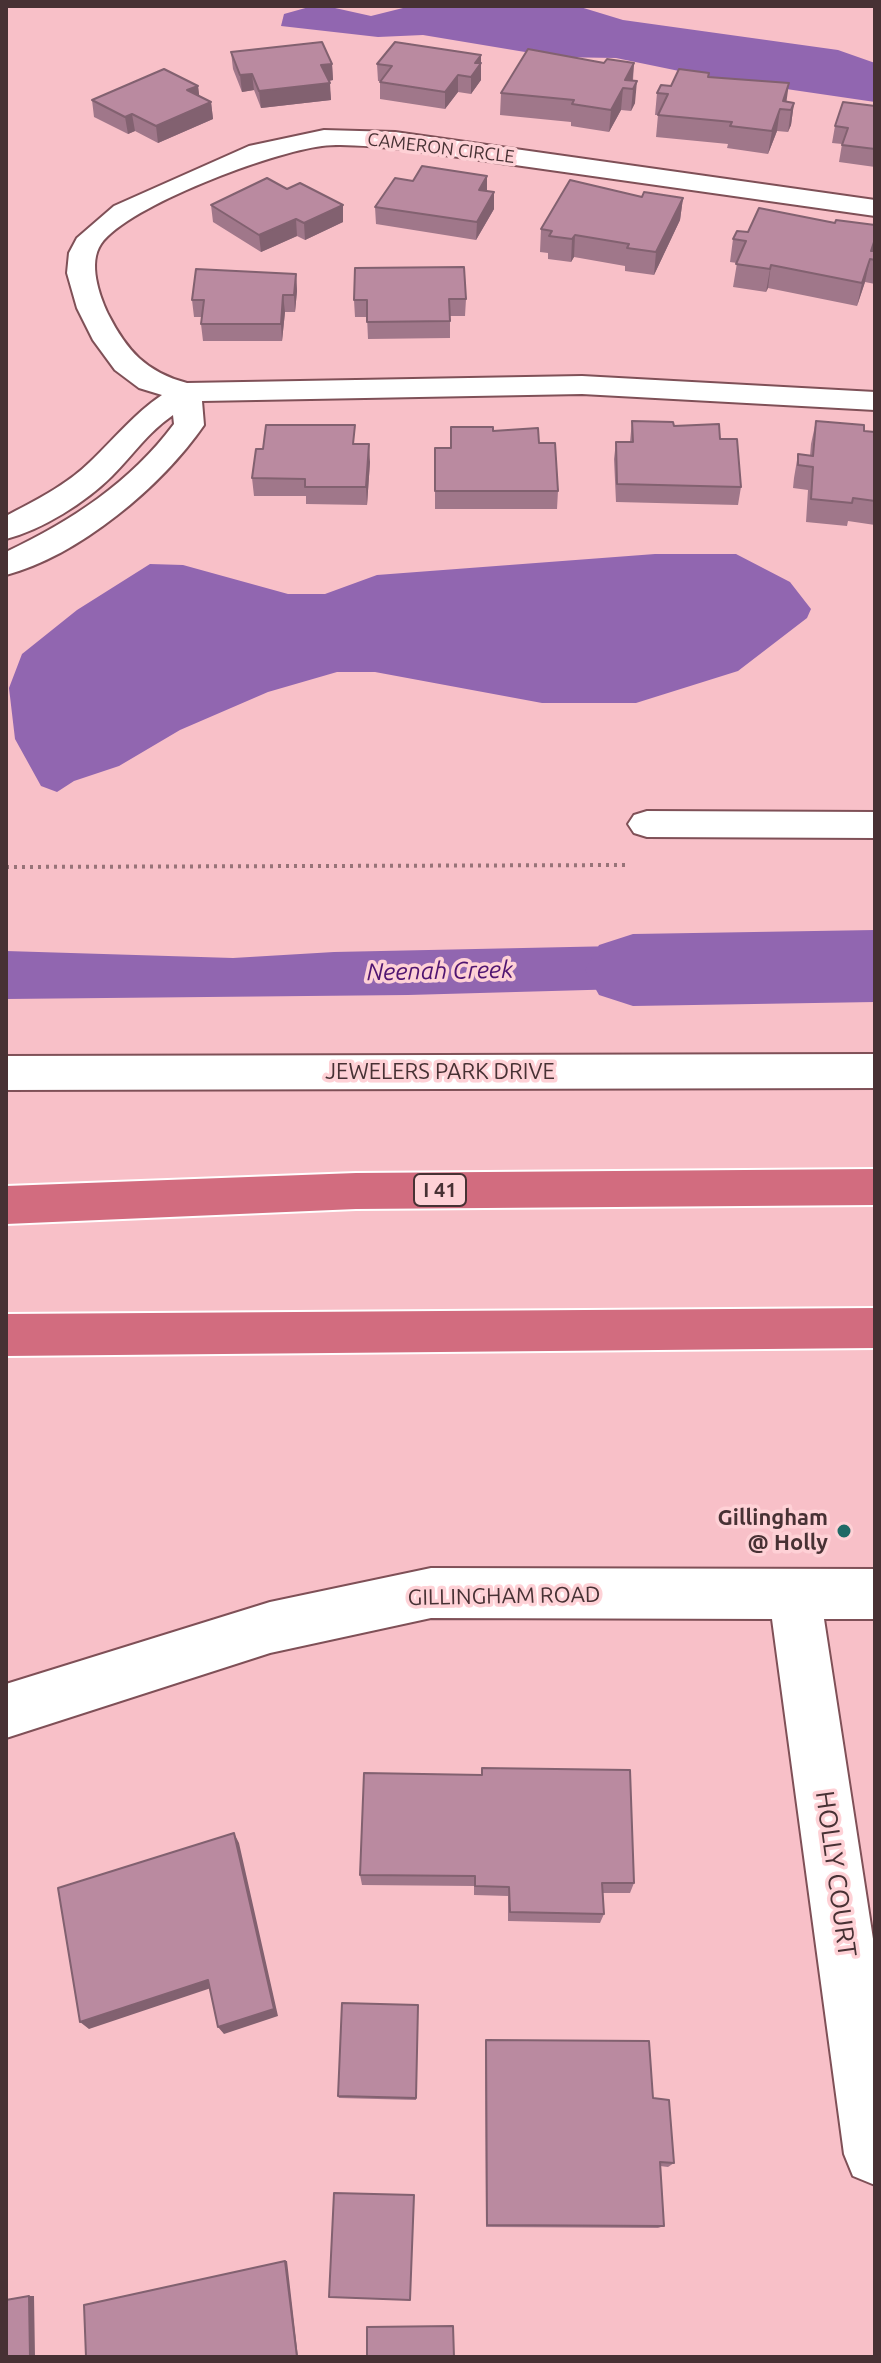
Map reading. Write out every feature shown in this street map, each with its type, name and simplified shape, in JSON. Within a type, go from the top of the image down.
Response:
[{"type":"highway","name":"I 41","points":[[6,1205],[356,1191],[875,1187]]},
{"type":"highway","points":[[6,1335],[875,1328]]},
{"type":"street","name":"CAMERON CIRCLE","points":[[875,208],[395,140],[324,138],[290,142],[258,151],[123,212],[91,238],[83,253],[81,273],[91,308],[107,340],[125,364],[150,382],[186,392],[582,385],[666,387],[875,401]]},
{"type":"street","points":[[6,529],[48,507],[99,471],[144,421],[186,392],[189,425],[171,452],[136,487],[97,516],[6,565]]},
{"type":"street","points":[[647,824],[875,825]]},
{"type":"street","name":"JEWELERS PARK DRIVE","points":[[6,1073],[875,1071]]},
{"type":"street","name":"GILLINGHAM ROAD","points":[[6,1711],[374,1601],[431,1593],[875,1594]]},
{"type":"street","name":"HOLLY COURT","points":[[795,1595],[875,2154]]},
{"type":"path","points":[[6,867],[636,865]]},
{"type":"water","points":[[326,6],[371,16],[411,6],[577,6],[623,20],[838,50],[875,63],[875,102],[718,79],[616,58],[555,57],[423,35],[378,37],[281,26],[284,14]]},
{"type":"water","points":[[655,554],[736,554],[790,582],[811,609],[807,618],[738,671],[636,703],[542,703],[375,672],[337,672],[268,692],[180,730],[119,766],[74,781],[57,792],[41,786],[15,739],[9,688],[22,654],[77,610],[150,564],[183,565],[288,594],[325,594],[377,575]]},
{"type":"water","points":[[759,943],[778,968],[731,986],[408,995],[6,999],[6,951],[233,958],[334,952]]},
{"type":"pier","points":[[668,942],[674,992],[621,993],[617,944]]},
{"type":"building","points":[[322,42],[332,64],[321,65],[330,83],[259,91],[252,74],[240,75],[231,52]]},
{"type":"building","points":[[395,42],[481,55],[475,63],[481,63],[471,77],[458,75],[445,92],[380,82],[392,66],[377,64]]},
{"type":"building","points":[[528,49],[604,63],[607,59],[634,63],[625,80],[637,81],[633,89],[623,88],[611,110],[572,104],[574,100],[501,93]]},
{"type":"building","points":[[164,69],[198,86],[187,90],[211,102],[156,126],[132,114],[125,117],[92,100]]},
{"type":"building","points":[[679,69],[709,73],[708,77],[789,83],[783,101],[794,103],[791,110],[780,109],[772,131],[730,126],[732,122],[658,115],[668,94],[657,93],[661,85],[671,86]]},
{"type":"building","points":[[843,102],[875,106],[875,149],[842,145],[848,128],[835,126]]},
{"type":"building","points":[[422,166],[487,176],[479,190],[494,192],[477,222],[375,207],[395,178],[413,181]]},
{"type":"building","points":[[267,178],[287,189],[300,183],[343,205],[304,223],[296,219],[259,235],[211,205]]},
{"type":"building","points":[[570,180],[642,197],[644,192],[683,198],[656,252],[575,235],[572,239],[549,236],[552,231],[541,229]]},
{"type":"building","points":[[759,208],[835,223],[836,220],[875,225],[871,251],[875,251],[875,260],[870,259],[862,283],[771,265],[770,269],[736,264],[746,241],[733,239],[737,231],[748,232]]},
{"type":"building","points":[[464,267],[466,299],[449,299],[450,321],[367,322],[367,300],[354,300],[355,268]]},
{"type":"building","points":[[196,269],[296,274],[294,295],[283,295],[281,324],[201,324],[204,300],[192,300]]},
{"type":"building","points":[[632,421],[673,422],[674,426],[719,424],[720,439],[737,439],[741,487],[617,484],[616,442],[633,442]]},
{"type":"building","points":[[816,421],[864,425],[864,431],[875,432],[875,501],[853,498],[852,503],[811,499],[813,467],[798,465],[798,454],[813,456]]},
{"type":"building","points":[[266,425],[355,425],[353,444],[369,444],[366,487],[305,487],[305,479],[252,478],[256,449],[263,449]]},
{"type":"building","points":[[451,427],[493,427],[493,431],[538,428],[539,443],[555,443],[558,491],[435,491],[435,448],[451,448]]},
{"type":"building","points":[[482,1768],[630,1770],[634,1883],[602,1883],[604,1914],[510,1912],[509,1887],[475,1886],[475,1876],[360,1875],[364,1773],[482,1775]]},
{"type":"building","points":[[234,1833],[274,2009],[218,2027],[208,1980],[80,2022],[58,1888]]},
{"type":"building","points":[[342,2003],[418,2005],[416,2098],[338,2096]]},
{"type":"building","points":[[486,2040],[649,2041],[653,2098],[669,2100],[674,2163],[660,2162],[664,2226],[487,2225]]},
{"type":"building","points":[[334,2193],[414,2195],[410,2300],[329,2297]]},
{"type":"building","points":[[285,2261],[297,2357],[86,2357],[84,2305]]},
{"type":"building","points":[[29,2296],[30,2357],[6,2357],[6,2300]]},
{"type":"building","points":[[453,2326],[454,2357],[367,2357],[367,2327]]},
{"type":"waterway","name":"Neenah Creek","points":[[633,970],[875,966]]},
{"type":"place","name":"Gillingham @ Holly","points":[[844,1531]]}]
